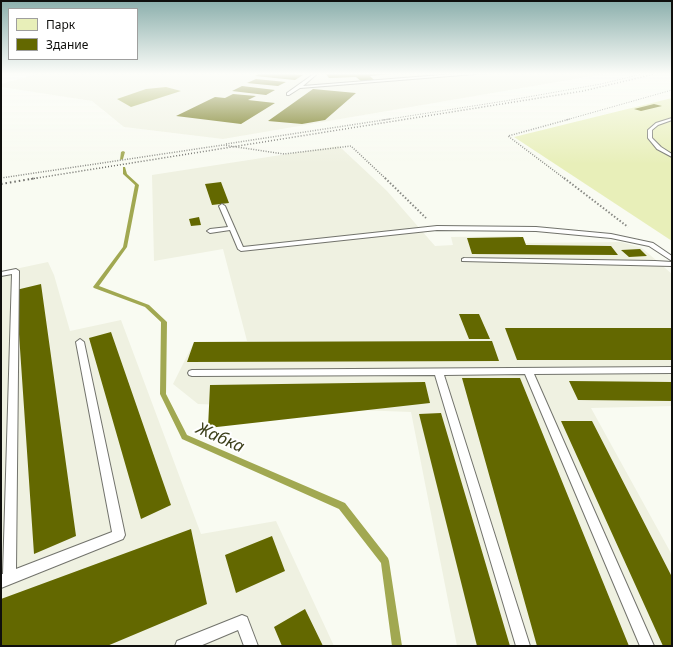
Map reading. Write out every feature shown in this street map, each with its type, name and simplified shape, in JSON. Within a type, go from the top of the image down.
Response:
[{"type":"lane","points":[[672,119],[657,124],[650,130],[650,138],[659,148],[672,156]]},
{"type":"lane","points":[[222,206],[241,249],[437,228],[536,229],[611,236],[651,244],[672,259]]},
{"type":"lane","points":[[210,232],[231,228]]},
{"type":"lane","points":[[464,260],[655,262],[672,264]]},
{"type":"lane","points":[[1,274],[16,271],[5,579],[119,535],[80,342]]},
{"type":"lane","points":[[528,370],[647,646]]},
{"type":"lane","points":[[192,373],[672,370]]},
{"type":"lane","points":[[438,371],[523,646]]},
{"type":"lane","points":[[182,646],[242,622],[251,646]]},
{"type":"path","points":[[1,178],[223,145],[486,103]]},
{"type":"path","points":[[625,103],[508,136],[651,244]]},
{"type":"path","points":[[223,145],[284,154],[351,146],[437,228]]},
{"type":"shaded area","points":[[95,103],[433,103],[223,139],[124,127]]},
{"type":"shaded area","points":[[124,103],[143,103],[131,107]]},
{"type":"shaded area","points":[[339,146],[387,191],[435,246],[453,245],[451,237],[519,236],[524,243],[621,242],[642,248],[672,274],[672,406],[591,408],[672,555],[672,646],[457,646],[411,412],[198,404],[173,384],[194,342],[247,341],[223,249],[154,261],[152,175]]},
{"type":"shaded area","points":[[48,262],[54,275],[70,331],[121,320],[201,534],[276,521],[334,646],[1,646],[1,272]]},
{"type":"green space","points":[[651,103],[672,103],[672,241],[514,137]]},
{"type":"building","points":[[202,103],[275,103],[241,124],[176,116]]},
{"type":"building","points":[[293,103],[344,103],[325,120],[302,124],[268,121]]},
{"type":"building","points":[[654,104],[662,106],[641,111],[634,109]]},
{"type":"building","points":[[221,182],[229,203],[212,205],[205,184]]},
{"type":"building","points":[[199,217],[201,225],[191,226],[189,219]]},
{"type":"building","points":[[523,237],[526,245],[611,246],[618,255],[472,254],[467,238]]},
{"type":"building","points":[[640,249],[647,256],[629,257],[621,250]]},
{"type":"building","points":[[41,284],[76,536],[34,554],[16,290]]},
{"type":"building","points":[[459,314],[479,314],[490,339],[469,339]]},
{"type":"building","points":[[505,328],[672,328],[672,360],[517,360]]},
{"type":"building","points":[[111,332],[171,505],[141,519],[89,338]]},
{"type":"building","points":[[492,341],[499,361],[187,362],[194,342]]},
{"type":"building","points":[[462,378],[520,378],[629,646],[537,646]]},
{"type":"building","points":[[569,381],[672,382],[672,401],[578,400]]},
{"type":"building","points":[[425,382],[430,403],[208,428],[210,385]]},
{"type":"building","points":[[441,413],[510,646],[477,646],[419,414]]},
{"type":"building","points":[[561,421],[592,421],[672,577],[672,646],[663,646]]},
{"type":"building","points":[[191,529],[207,604],[107,646],[1,646],[1,599]]},
{"type":"building","points":[[272,536],[285,571],[236,593],[225,555]]},
{"type":"building","points":[[305,609],[323,646],[282,646],[274,627]]},
{"type":"waterway","name":"Жабка","points":[[121,159],[123,152]]},
{"type":"waterway","name":"Жабка","points":[[124,168],[125,174],[137,185],[125,247],[96,287],[147,306],[164,322],[163,394],[184,437],[342,506],[385,561],[397,646]]},
{"type":"railway","points":[[31,179],[507,103]]},
{"type":"railway","points":[[31,179],[37,178]]},
{"type":"railway","points":[[1,184],[31,179]]}]
